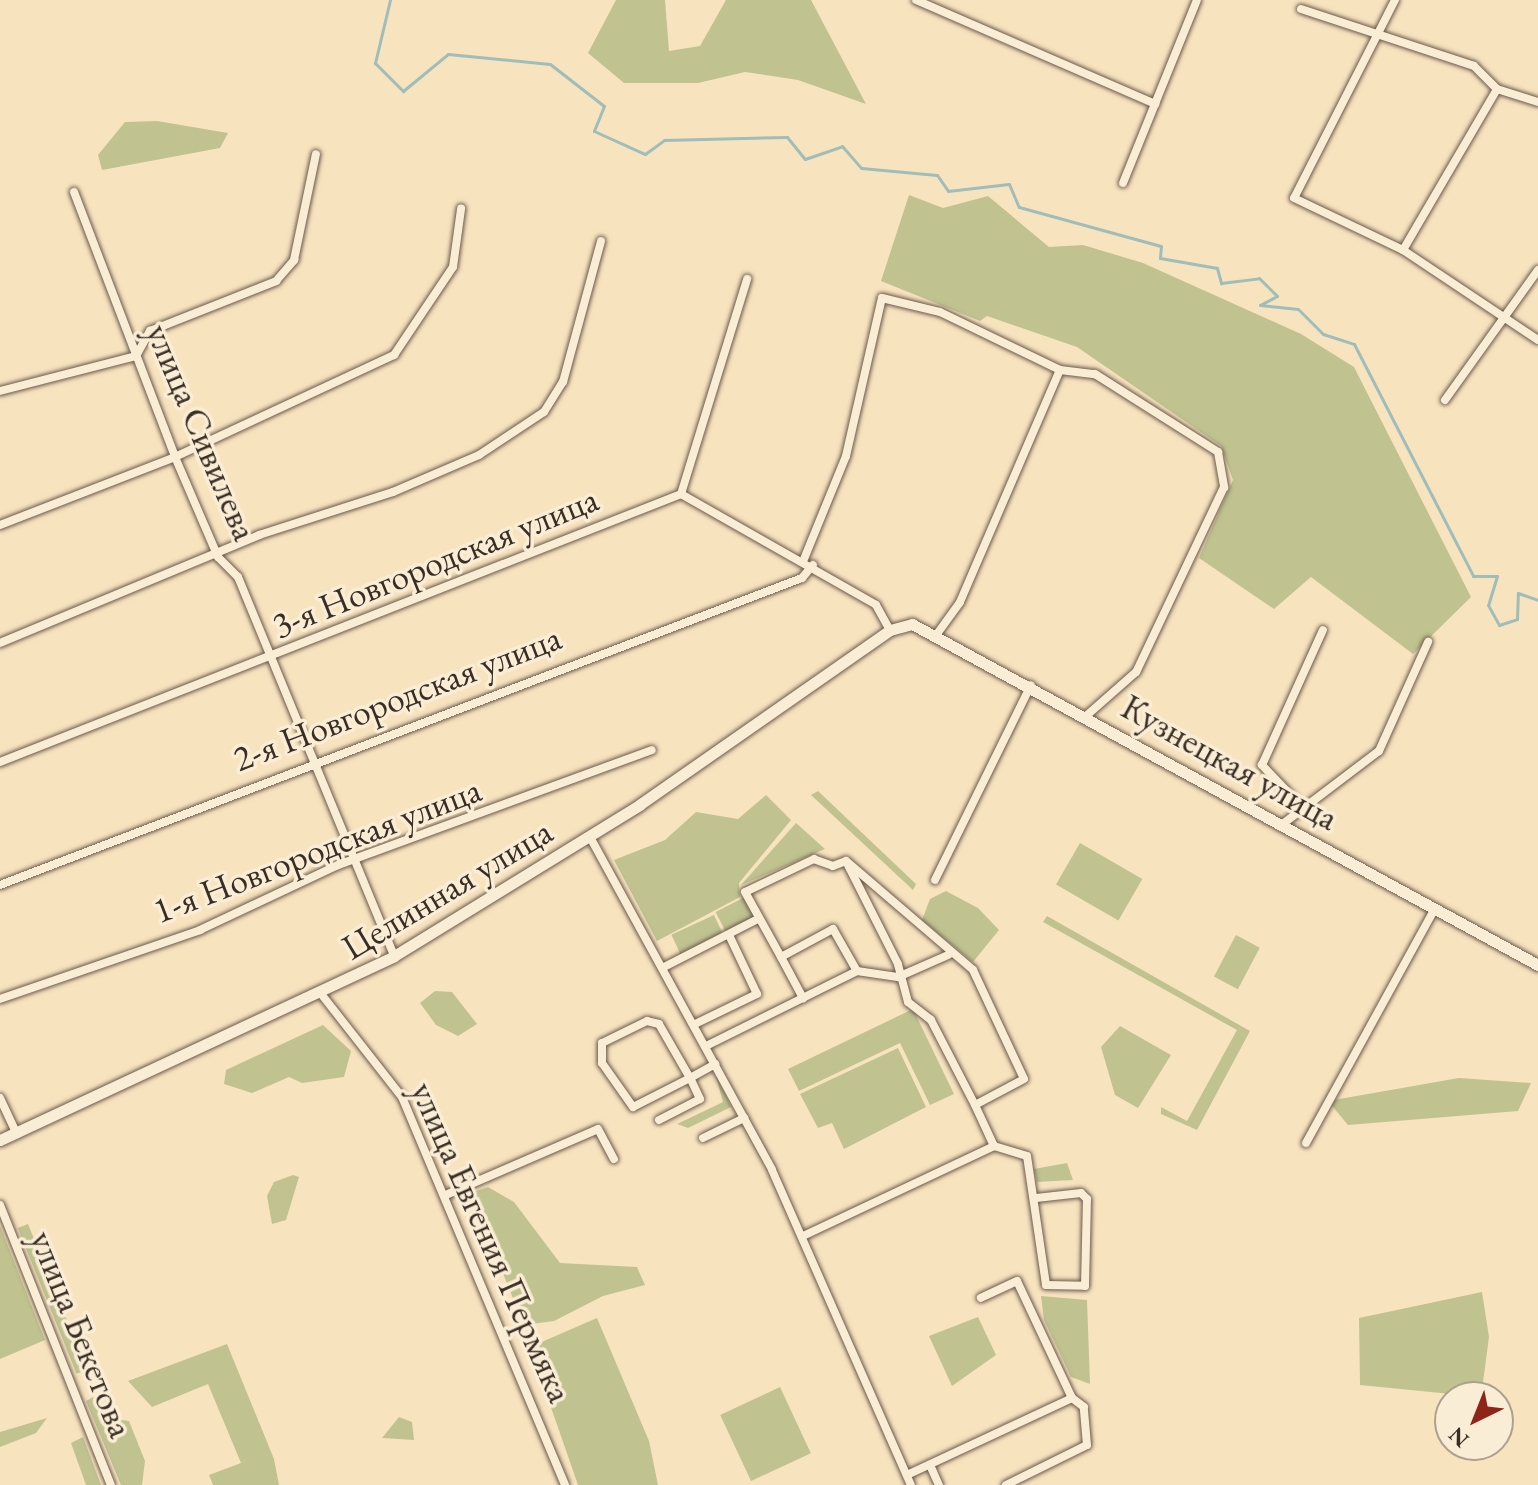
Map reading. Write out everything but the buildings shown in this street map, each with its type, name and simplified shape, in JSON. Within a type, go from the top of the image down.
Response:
[{"type":"main road","name":"Кузнецкая улица","points":[[890,630],[912,624],[937,634],[1538,965]]},
{"type":"main road","name":"Целинная улица","points":[[0,1140],[322,995],[394,956],[590,837],[890,630]]},
{"type":"street","points":[[918,0],[1155,104]]},
{"type":"street","points":[[1123,183],[1197,0]]},
{"type":"street","points":[[1395,0],[1380,38],[1294,198],[1403,250],[1504,313],[1538,340]]},
{"type":"street","points":[[1301,9],[1380,38],[1474,66],[1497,89],[1538,102]]},
{"type":"street","points":[[1403,250],[1497,89]]},
{"type":"street","points":[[0,391],[136,356],[150,331],[276,281],[294,260],[316,154]]},
{"type":"street","name":"улица Сивилева","points":[[74,192],[175,457],[218,557],[238,577],[273,656],[394,956]]},
{"type":"street","points":[[0,525],[175,457],[394,355],[453,267],[461,209]]},
{"type":"street","points":[[0,643],[479,455],[544,412],[563,382],[601,241]]},
{"type":"street","points":[[1445,400],[1504,313],[1538,270]]},
{"type":"street","points":[[747,279],[681,494],[804,559],[876,605],[890,630]]},
{"type":"street","points":[[804,559],[846,456],[882,298],[940,312],[1060,370],[1095,374],[1218,452],[1224,487],[1136,672],[1087,715]]},
{"type":"street","points":[[937,634],[960,602],[1060,370]]},
{"type":"street","name":"3-я Новгородская улица","points":[[0,762],[681,494]]},
{"type":"street","name":"2-я Новгородская улица","points":[[0,885],[316,759],[802,578],[813,565]]},
{"type":"street","points":[[1301,806],[1262,765],[1323,630]]},
{"type":"street","points":[[1284,823],[1301,806],[1379,751],[1428,642]]},
{"type":"street","points":[[935,880],[1031,685]]},
{"type":"street","name":"1-я Новгородская улица","points":[[0,999],[200,930],[338,865],[356,864],[652,750]]},
{"type":"street","points":[[590,837],[695,1024],[803,1236],[911,1485]]},
{"type":"street","points":[[803,998],[745,892],[814,859],[833,866],[846,861]]},
{"type":"street","points":[[846,861],[948,955],[973,970],[1024,1079],[975,1105]]},
{"type":"street","points":[[846,861],[908,1002],[931,1020],[994,1146]]},
{"type":"street","points":[[1306,1143],[1435,908]]},
{"type":"street","points":[[664,967],[758,919]]},
{"type":"street","points":[[781,957],[833,929],[857,971]]},
{"type":"street","points":[[695,1024],[757,994],[729,935]]},
{"type":"street","points":[[706,1046],[857,971],[898,977],[948,955]]},
{"type":"street","name":"улица Евгения Пермяка","points":[[322,995],[385,1069],[448,1194],[565,1485]]},
{"type":"street","points":[[659,1120],[700,1099],[690,1078],[653,1021],[602,1043],[602,1063],[633,1107],[690,1078],[715,1064]]},
{"type":"street","points":[[0,1098],[17,1134]]},
{"type":"street","points":[[703,1138],[744,1118]]},
{"type":"street","points":[[448,1194],[598,1129],[614,1159]]},
{"type":"street","points":[[803,1236],[994,1146],[1027,1156],[1036,1198],[1046,1285],[1085,1286],[1087,1199],[1081,1193],[1036,1198]]},
{"type":"street","name":"улица Бекетова","points":[[0,1205],[111,1485]]},
{"type":"street","points":[[981,1298],[1017,1281],[1072,1398],[1084,1407],[1087,1445],[1006,1485]]},
{"type":"street","points":[[907,1475],[1072,1398]]},
{"type":"street","points":[[930,1465],[939,1485]]},
{"type":"green space","points":[[616,0],[665,0],[669,51],[700,46],[726,0],[811,0],[866,104],[798,80],[745,72],[698,83],[624,83],[588,53]]},
{"type":"green space","points":[[157,121],[228,133],[220,148],[102,170],[98,155],[125,122]]},
{"type":"green space","points":[[909,195],[943,208],[988,196],[1049,247],[1083,245],[1143,263],[1301,334],[1354,367],[1471,597],[1413,654],[1311,577],[1274,609],[1199,558],[1233,480],[1221,446],[1077,347],[987,316],[980,321],[881,281]]},
{"type":"green space","points":[[818,791],[916,884],[913,890],[811,795]]},
{"type":"green space","points":[[766,795],[791,820],[739,883],[740,897],[657,941],[614,860],[665,840],[696,812],[738,819]]},
{"type":"green space","points":[[796,823],[825,849],[741,885]]},
{"type":"green space","points":[[1080,843],[1142,879],[1118,921],[1056,885]]},
{"type":"green space","points":[[946,891],[978,908],[999,930],[973,962],[922,920],[930,899]]},
{"type":"green space","points":[[745,897],[756,919],[727,934],[716,912]]},
{"type":"green space","points":[[714,915],[723,934],[680,954],[671,935]]},
{"type":"green space","points":[[1047,916],[1250,1031],[1197,1130],[1161,1114],[1161,1107],[1187,1121],[1237,1030],[1043,922]]},
{"type":"green space","points":[[1236,935],[1260,948],[1238,989],[1214,976]]},
{"type":"green space","points":[[435,991],[452,992],[477,1024],[458,1036],[436,1025],[420,1003]]},
{"type":"green space","points":[[913,1009],[954,1094],[930,1105],[900,1043],[799,1091],[788,1069]]},
{"type":"green space","points":[[323,1025],[351,1051],[344,1077],[302,1083],[289,1077],[252,1093],[224,1084],[226,1070]]},
{"type":"green space","points":[[1120,1026],[1171,1055],[1138,1108],[1115,1095],[1101,1047]]},
{"type":"green space","points":[[898,1048],[926,1107],[844,1149],[832,1123],[818,1128],[800,1094]]},
{"type":"green space","points":[[715,1073],[731,1107],[688,1128],[677,1124],[723,1102]]},
{"type":"green space","points":[[1459,1078],[1531,1083],[1518,1111],[1348,1125],[1328,1101]]},
{"type":"green space","points":[[1067,1163],[1073,1180],[1037,1182],[1034,1169]]},
{"type":"green space","points":[[293,1175],[299,1177],[286,1220],[272,1224],[267,1196],[274,1182]]},
{"type":"green space","points":[[488,1187],[514,1202],[560,1263],[637,1267],[645,1285],[603,1296],[554,1321],[524,1325],[470,1193]]},
{"type":"green space","points":[[28,1224],[87,1370],[77,1374],[18,1228]]},
{"type":"green space","points":[[0,1226],[45,1340],[0,1359]]},
{"type":"green space","points":[[1482,1292],[1489,1337],[1483,1381],[1434,1381],[1434,1392],[1360,1385],[1359,1318]]},
{"type":"green space","points":[[1041,1296],[1087,1300],[1090,1384],[1071,1377],[1044,1320]]},
{"type":"green space","points":[[978,1317],[996,1355],[952,1386],[929,1336]]},
{"type":"green space","points":[[597,1318],[649,1441],[658,1485],[578,1485],[530,1347]]},
{"type":"green space","points":[[227,1344],[274,1459],[279,1485],[213,1485],[209,1475],[241,1463],[208,1384],[152,1407],[128,1381]]},
{"type":"green space","points":[[780,1387],[811,1453],[751,1481],[720,1415]]},
{"type":"green space","points":[[95,1396],[114,1419],[129,1421],[145,1461],[142,1485],[121,1485],[86,1401]]},
{"type":"green space","points":[[399,1417],[412,1422],[414,1440],[382,1438]]},
{"type":"green space","points":[[47,1418],[36,1433],[0,1447],[0,1432]]},
{"type":"green space","points":[[83,1437],[101,1485],[86,1485],[71,1443]]},
{"type":"waterway","points":[[390,0],[375,63],[403,91],[448,54],[550,64],[604,106],[594,131],[645,154],[664,140],[787,137],[805,159],[842,146],[861,168],[937,175],[948,191],[1009,184],[1019,207],[1161,246],[1160,258],[1217,268],[1221,283],[1259,278],[1277,296],[1260,305],[1298,309],[1323,334],[1354,344],[1473,576],[1497,576],[1488,605],[1499,625],[1517,619],[1518,593],[1538,600]]}]
